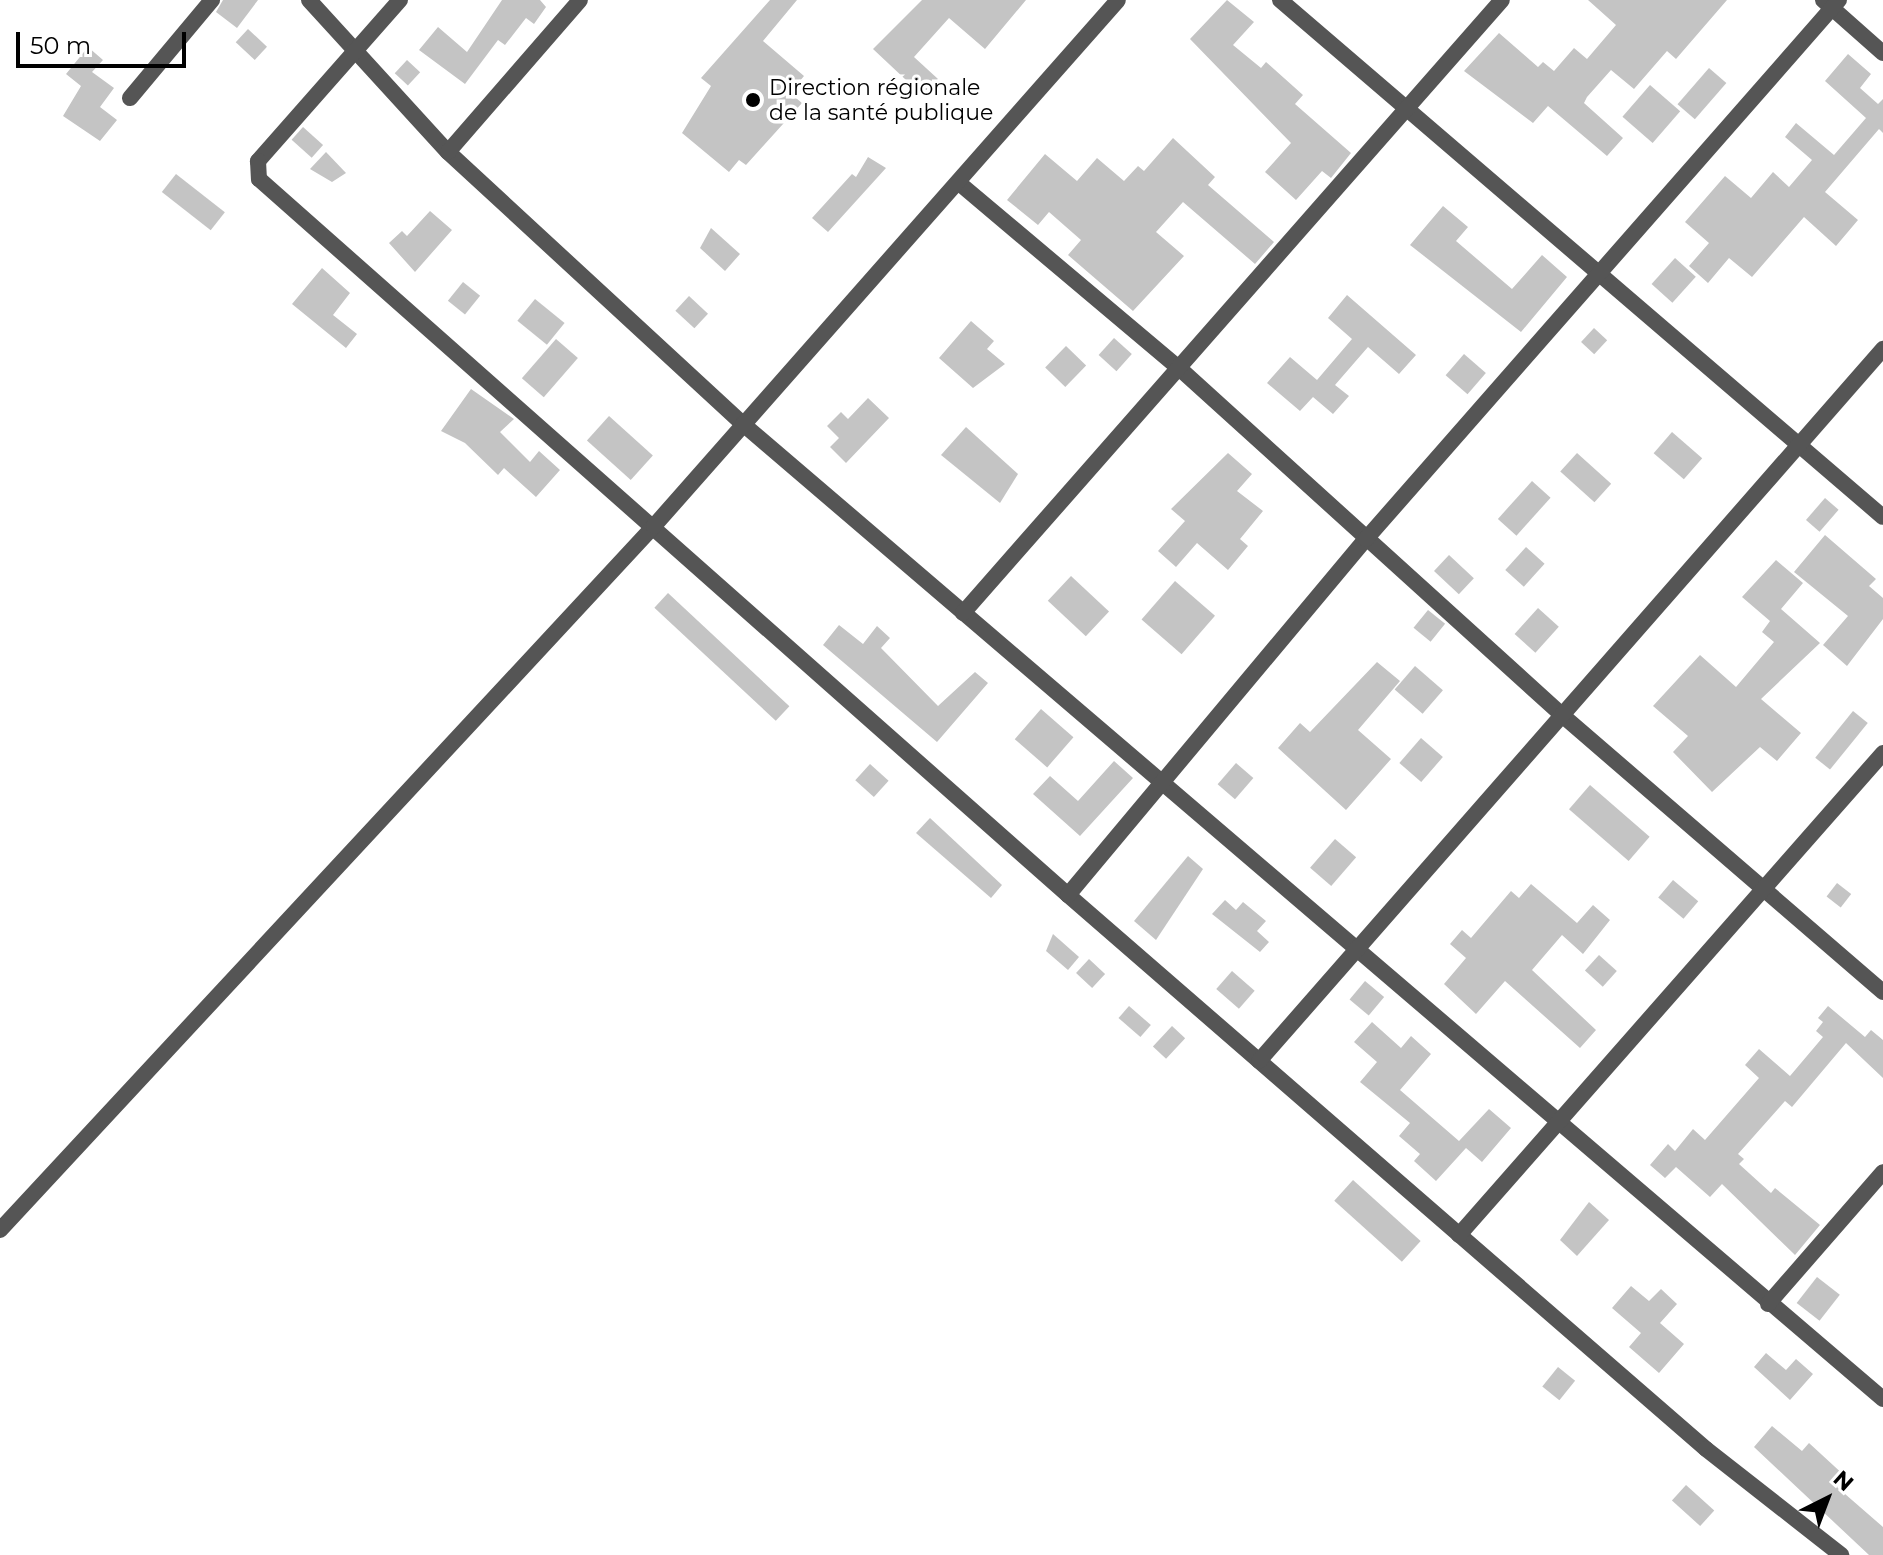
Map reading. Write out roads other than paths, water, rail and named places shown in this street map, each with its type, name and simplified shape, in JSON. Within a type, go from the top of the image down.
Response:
[{"type":"street","points":[[130,98],[212,0]]},
{"type":"street","points":[[309,0],[448,152],[743,424],[1559,1120],[1768,1304],[1883,1399]]},
{"type":"street","points":[[400,0],[258,161],[259,179],[1068,895],[1706,1449],[1841,1555]]},
{"type":"street","points":[[448,152],[580,0]]},
{"type":"street","points":[[0,1230],[654,526],[1118,0]]},
{"type":"street","points":[[1280,0],[1883,517]]},
{"type":"street","points":[[963,613],[1408,111],[1502,0]]},
{"type":"street","points":[[1068,895],[1366,539],[1602,275],[1832,3],[1883,53]]},
{"type":"street","points":[[959,183],[1179,368],[1562,715],[1883,992]]},
{"type":"street","points":[[1259,1061],[1883,349]]},
{"type":"street","points":[[1459,1235],[1883,753]]},
{"type":"street","points":[[1768,1304],[1883,1172]]},
{"type":"place","name":"Direction régionale de la santé publique","points":[[753,100]]}]
